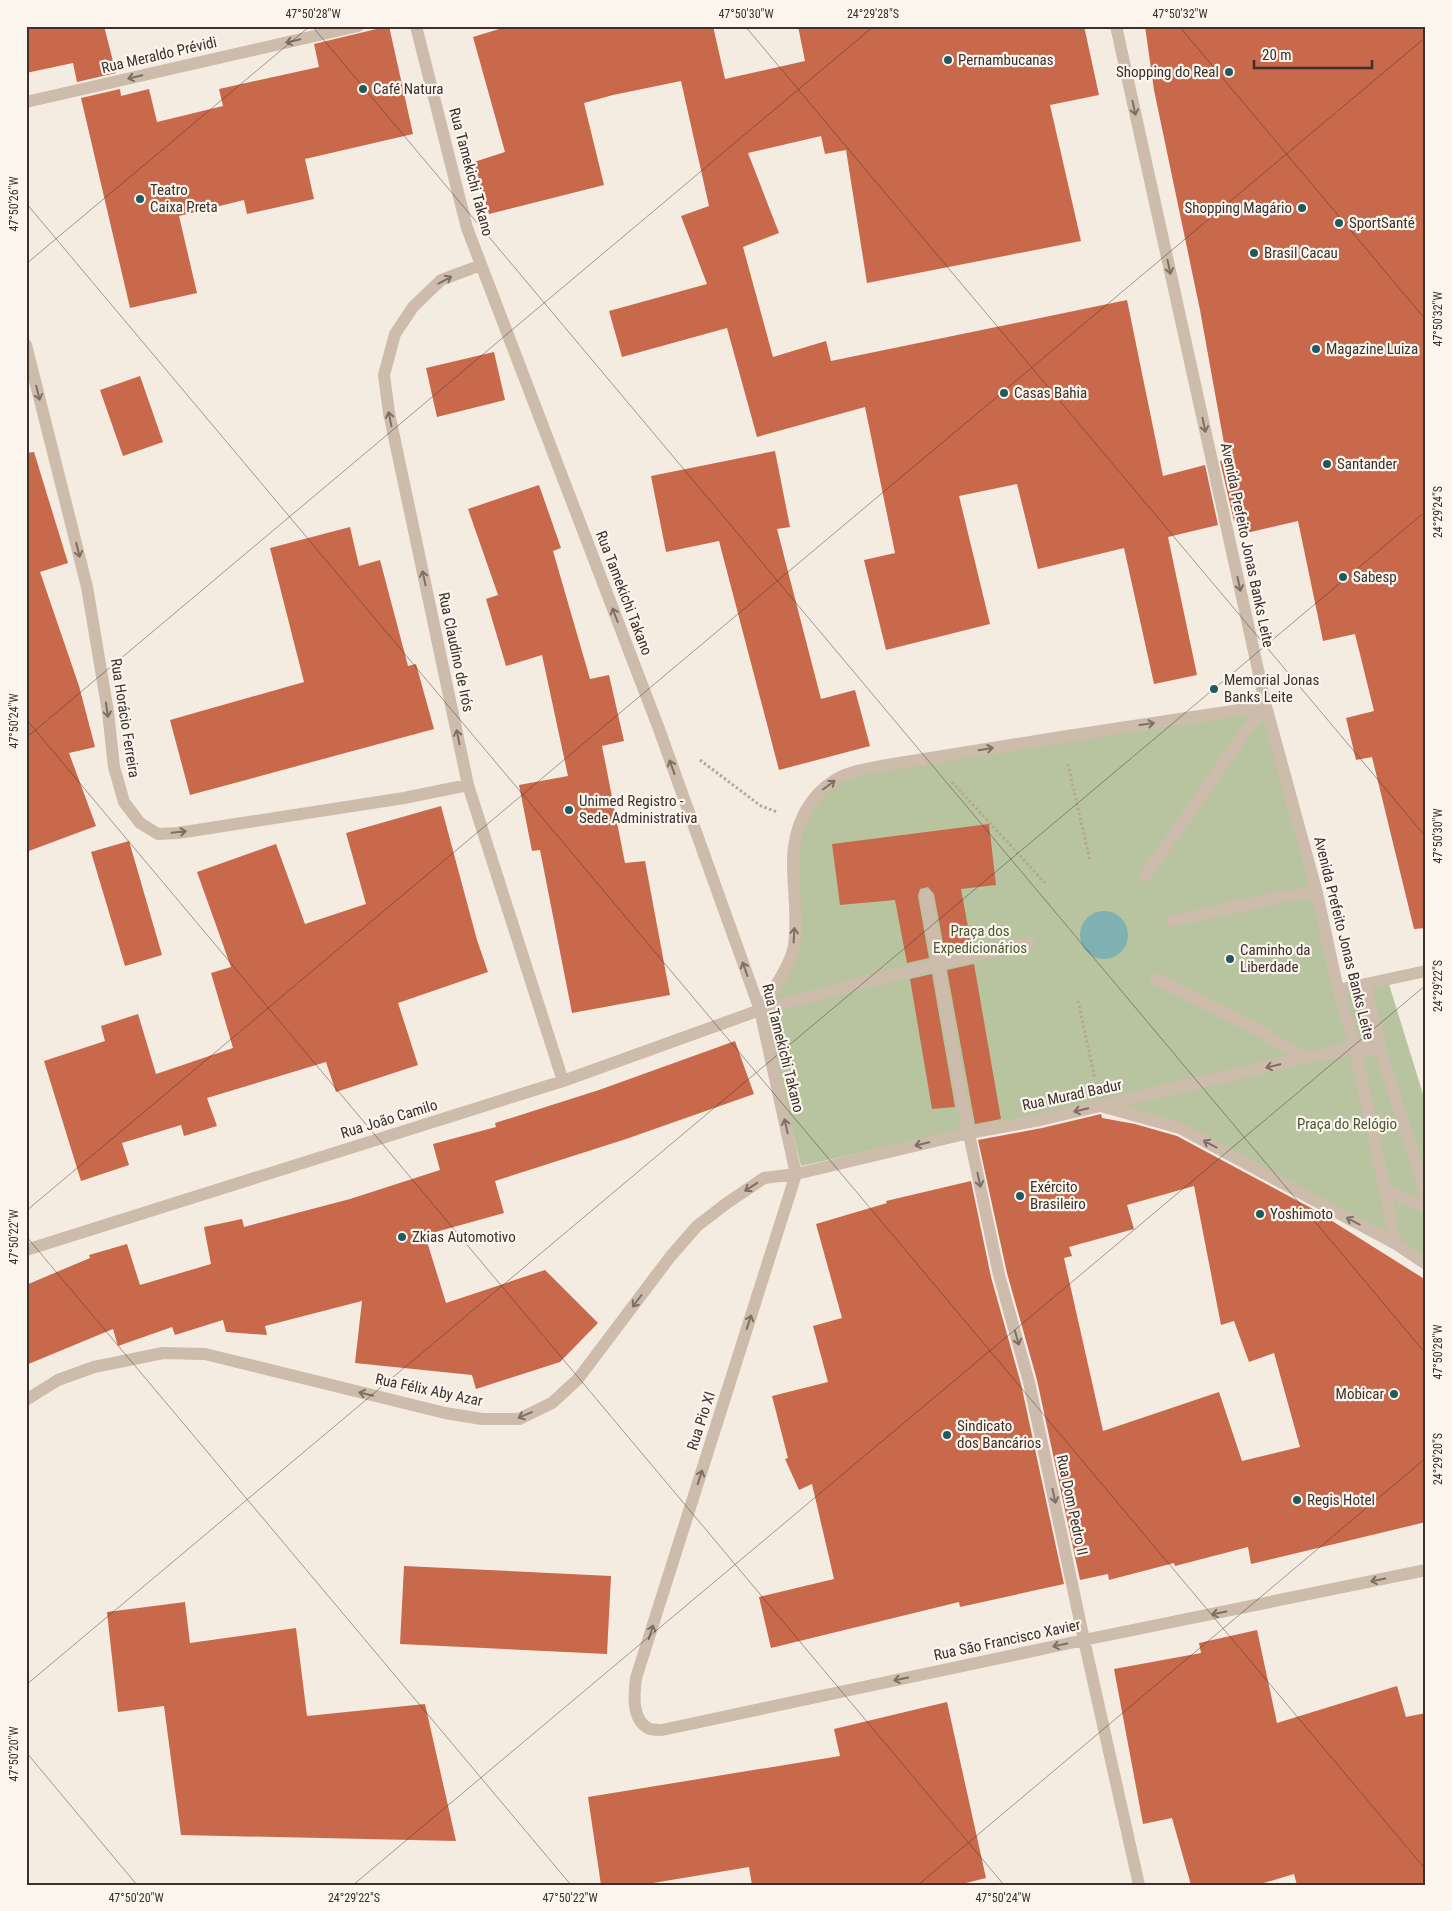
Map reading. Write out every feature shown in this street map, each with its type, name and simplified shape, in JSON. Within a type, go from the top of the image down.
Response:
[{"type":"street","name":"Rua Meraldo Prévidi","points":[[26,102],[358,26]]},
{"type":"street","name":"Rua Tamekichi Takano","points":[[416,26],[467,228],[659,729],[760,1010],[796,1174]]},
{"type":"street","name":"Avenida Prefeito Jonas Banks Leite","points":[[1116,26],[1266,706],[1317,893],[1338,990],[1355,1048],[1396,1244]]},
{"type":"street","name":"Rua Claudino de Irós","points":[[481,265],[441,280],[413,307],[394,334],[384,375],[389,413],[468,785],[563,1082]]},
{"type":"street","name":"Rua Horácio Ferreira","points":[[26,345],[87,586],[108,712],[114,767],[124,802],[140,823],[158,834],[178,832],[404,798],[468,785]]},
{"type":"street","points":[[760,1010],[774,989],[794,948],[793,861],[797,828],[818,793],[838,778],[859,771],[933,758],[1266,706]]},
{"type":"street","points":[[1145,876],[1241,738],[1266,706]]},
{"type":"street","points":[[1172,921],[1285,896],[1317,893]]},
{"type":"street","name":"Rua Dom Pedro II","points":[[926,895],[969,1133],[999,1275],[1031,1391],[1139,1885]]},
{"type":"street","name":"Rua João Camilo","points":[[26,1250],[563,1082],[760,1010],[938,964],[1029,943]]},
{"type":"street","points":[[1338,990],[1426,971]]},
{"type":"street","points":[[1156,979],[1263,1033],[1304,1058]]},
{"type":"street","points":[[1366,984],[1381,1051],[1426,1195]]},
{"type":"street","name":"Rua Murad Badur","points":[[796,1174],[969,1133],[1101,1106],[1304,1058],[1355,1048],[1381,1051]]},
{"type":"street","points":[[1101,1106],[1180,1128],[1396,1244],[1426,1264]]},
{"type":"street","name":"Rua Félix Aby Azar","points":[[26,1400],[58,1380],[94,1367],[163,1353],[205,1354],[445,1413],[482,1419],[519,1419],[552,1402],[578,1379],[670,1257],[697,1226],[764,1178],[796,1174]]},
{"type":"street","name":"Rua Pio XI","points":[[636,1678],[796,1174]]},
{"type":"street","points":[[1384,1190],[1426,1207]]},
{"type":"street","name":"Rua São Francisco Xavier","points":[[636,1678],[634,1701],[639,1718],[649,1729],[662,1730],[1084,1640],[1426,1570]]},
{"type":"path","points":[[1061,737],[1090,861]]},
{"type":"path","points":[[697,758],[761,806],[774,812],[802,817]]},
{"type":"path","points":[[933,758],[972,805],[1047,885]]},
{"type":"path","points":[[1078,1002],[1101,1106]]},
{"type":"green space","name":"Praça dos Expedicionários","points":[[1265,707],[1337,993],[1388,981],[1426,1104],[1426,1258],[1247,1158],[1110,1106],[969,1129],[801,1166],[763,1010],[786,970],[803,817],[837,782],[858,775]]},
{"type":"water","points":[[1104,911],[1113,913],[1121,918],[1126,926],[1128,935],[1126,944],[1121,952],[1113,957],[1104,959],[1095,957],[1087,952],[1082,944],[1080,935],[1082,926],[1087,918],[1095,913]]},
{"type":"building","points":[[26,26],[104,26],[116,73],[77,82],[73,63],[26,73]]},
{"type":"building","points":[[389,26],[413,134],[305,159],[314,199],[247,214],[244,200],[179,216],[197,293],[130,308],[81,98],[120,89],[121,96],[149,89],[157,122],[223,106],[219,89],[319,67],[314,44]]},
{"type":"building","points":[[509,26],[713,26],[725,79],[805,61],[798,26],[1084,26],[1099,95],[1050,105],[1081,241],[867,283],[846,150],[825,154],[821,136],[748,153],[779,233],[743,247],[773,357],[826,341],[831,361],[1127,300],[1163,476],[1205,465],[1218,525],[1168,537],[1197,675],[1154,684],[1124,548],[1038,569],[1017,484],[959,496],[990,624],[886,650],[864,560],[895,553],[865,407],[757,437],[727,328],[622,357],[609,311],[707,284],[681,216],[709,206],[681,81],[584,103],[604,185],[489,214],[474,162],[505,152],[473,37]]},
{"type":"building","points":[[1145,26],[1426,26],[1426,928],[1414,929],[1372,757],[1356,760],[1346,718],[1374,711],[1355,634],[1323,641],[1298,521],[1242,534],[1239,520],[1234,521],[1220,461],[1227,460],[1200,310],[1154,90]]},
{"type":"building","points":[[494,352],[505,400],[437,417],[426,368]]},
{"type":"building","points":[[140,376],[163,442],[123,456],[100,390]]},
{"type":"building","points":[[775,451],[790,527],[777,529],[821,699],[855,690],[870,746],[779,770],[719,541],[666,552],[651,476]]},
{"type":"building","points":[[34,452],[68,563],[40,572],[79,686],[95,747],[69,753],[96,826],[26,852],[26,453]]},
{"type":"building","points":[[539,485],[561,548],[553,551],[590,679],[609,675],[624,741],[602,746],[625,863],[645,861],[670,995],[572,1013],[540,850],[532,851],[519,785],[568,776],[542,655],[506,666],[486,599],[498,595],[468,509]]},
{"type":"building","points":[[350,527],[359,566],[380,560],[408,666],[416,664],[434,729],[190,795],[170,720],[304,682],[270,548]]},
{"type":"building","points":[[441,806],[477,940],[488,972],[398,1003],[418,1065],[336,1092],[326,1062],[207,1098],[217,1126],[184,1136],[181,1125],[122,1143],[129,1165],[81,1181],[44,1061],[105,1041],[101,1026],[138,1014],[156,1074],[233,1048],[211,973],[231,967],[197,872],[276,844],[305,924],[366,904],[346,833]]},
{"type":"building","points":[[989,824],[996,885],[961,889],[972,948],[945,954],[934,894],[928,887],[920,889],[918,896],[929,958],[907,963],[895,900],[840,905],[832,844]]},
{"type":"building","points":[[129,841],[162,955],[125,966],[91,852]]},
{"type":"building","points":[[974,964],[1001,1119],[975,1124],[947,970]]},
{"type":"building","points":[[932,974],[955,1107],[932,1109],[910,979]]},
{"type":"building","points":[[735,1041],[754,1094],[626,1139],[495,1181],[504,1213],[425,1235],[446,1303],[545,1270],[598,1323],[560,1362],[476,1389],[472,1375],[355,1363],[362,1301],[265,1326],[267,1335],[226,1332],[223,1320],[175,1335],[172,1327],[118,1346],[113,1329],[26,1365],[26,1285],[90,1258],[89,1255],[127,1244],[140,1285],[211,1264],[204,1227],[242,1219],[244,1227],[350,1199],[440,1170],[433,1144],[496,1127],[495,1123],[599,1090]]},
{"type":"building","points":[[1101,1114],[1102,1118],[1135,1124],[1177,1136],[1313,1209],[1426,1280],[1426,1522],[1251,1564],[1248,1547],[1175,1566],[1174,1563],[1109,1580],[1108,1574],[1080,1580],[1037,1380],[1007,1273],[978,1140]],"holes":[[[1194,1186],[1221,1325],[1234,1321],[1249,1362],[1274,1353],[1300,1447],[1242,1461],[1219,1392],[1103,1431],[1064,1258],[1072,1256],[1069,1247],[1134,1229],[1127,1205]]]},
{"type":"building","points":[[971,1181],[991,1277],[1021,1384],[1064,1584],[960,1607],[959,1602],[771,1648],[759,1597],[834,1579],[812,1484],[799,1490],[785,1459],[788,1458],[772,1396],[828,1382],[813,1326],[842,1318],[816,1224],[887,1203],[886,1201]]},
{"type":"building","points":[[404,1566],[611,1576],[607,1654],[400,1644]]},
{"type":"building","points":[[185,1602],[190,1643],[296,1628],[307,1716],[425,1704],[456,1841],[181,1835],[164,1706],[118,1712],[107,1612]]},
{"type":"building","points":[[1257,1630],[1277,1723],[1397,1686],[1406,1717],[1426,1713],[1426,1885],[1297,1885],[1294,1874],[1257,1885],[1191,1885],[1172,1818],[1143,1824],[1114,1669],[1201,1653],[1199,1643]]},
{"type":"building","points":[[947,1702],[986,1878],[958,1885],[752,1885],[749,1867],[641,1885],[601,1885],[588,1797],[840,1756],[834,1729]]},
{"type":"place","name":"Pernambucanas","points":[[948,60]]},
{"type":"place","name":"Shopping do Real","points":[[1229,72]]},
{"type":"place","name":"Café Natura","points":[[363,89]]},
{"type":"place","name":"Teatro Caixa Preta","points":[[140,199]]},
{"type":"place","name":"Shopping Magário","points":[[1302,208]]},
{"type":"place","name":"SportSanté","points":[[1339,223]]},
{"type":"place","name":"Brasil Cacau","points":[[1254,253]]},
{"type":"place","name":"Magazine Luiza","points":[[1316,349]]},
{"type":"place","name":"Casas Bahia","points":[[1004,393]]},
{"type":"place","name":"Santander","points":[[1327,464]]},
{"type":"place","name":"Sabesp","points":[[1343,577]]},
{"type":"place","name":"Memorial Jonas Banks Leite","points":[[1214,689]]},
{"type":"place","name":"Unimed Registro - Sede Administrativa","points":[[569,810]]},
{"type":"place","name":"Caminho da Liberdade","points":[[1230,959]]},
{"type":"place","name":"Exército Brasileiro","points":[[1020,1196]]},
{"type":"place","name":"Yoshimoto","points":[[1260,1214]]},
{"type":"place","name":"Zkias Automotivo","points":[[402,1237]]},
{"type":"place","name":"Mobicar","points":[[1394,1394]]},
{"type":"place","name":"Sindicato dos Bancários","points":[[947,1435]]},
{"type":"place","name":"Regis Hotel","points":[[1297,1500]]},
{"type":"park label","name":"Praça do Relógio","points":[[1347,1124]]}]
